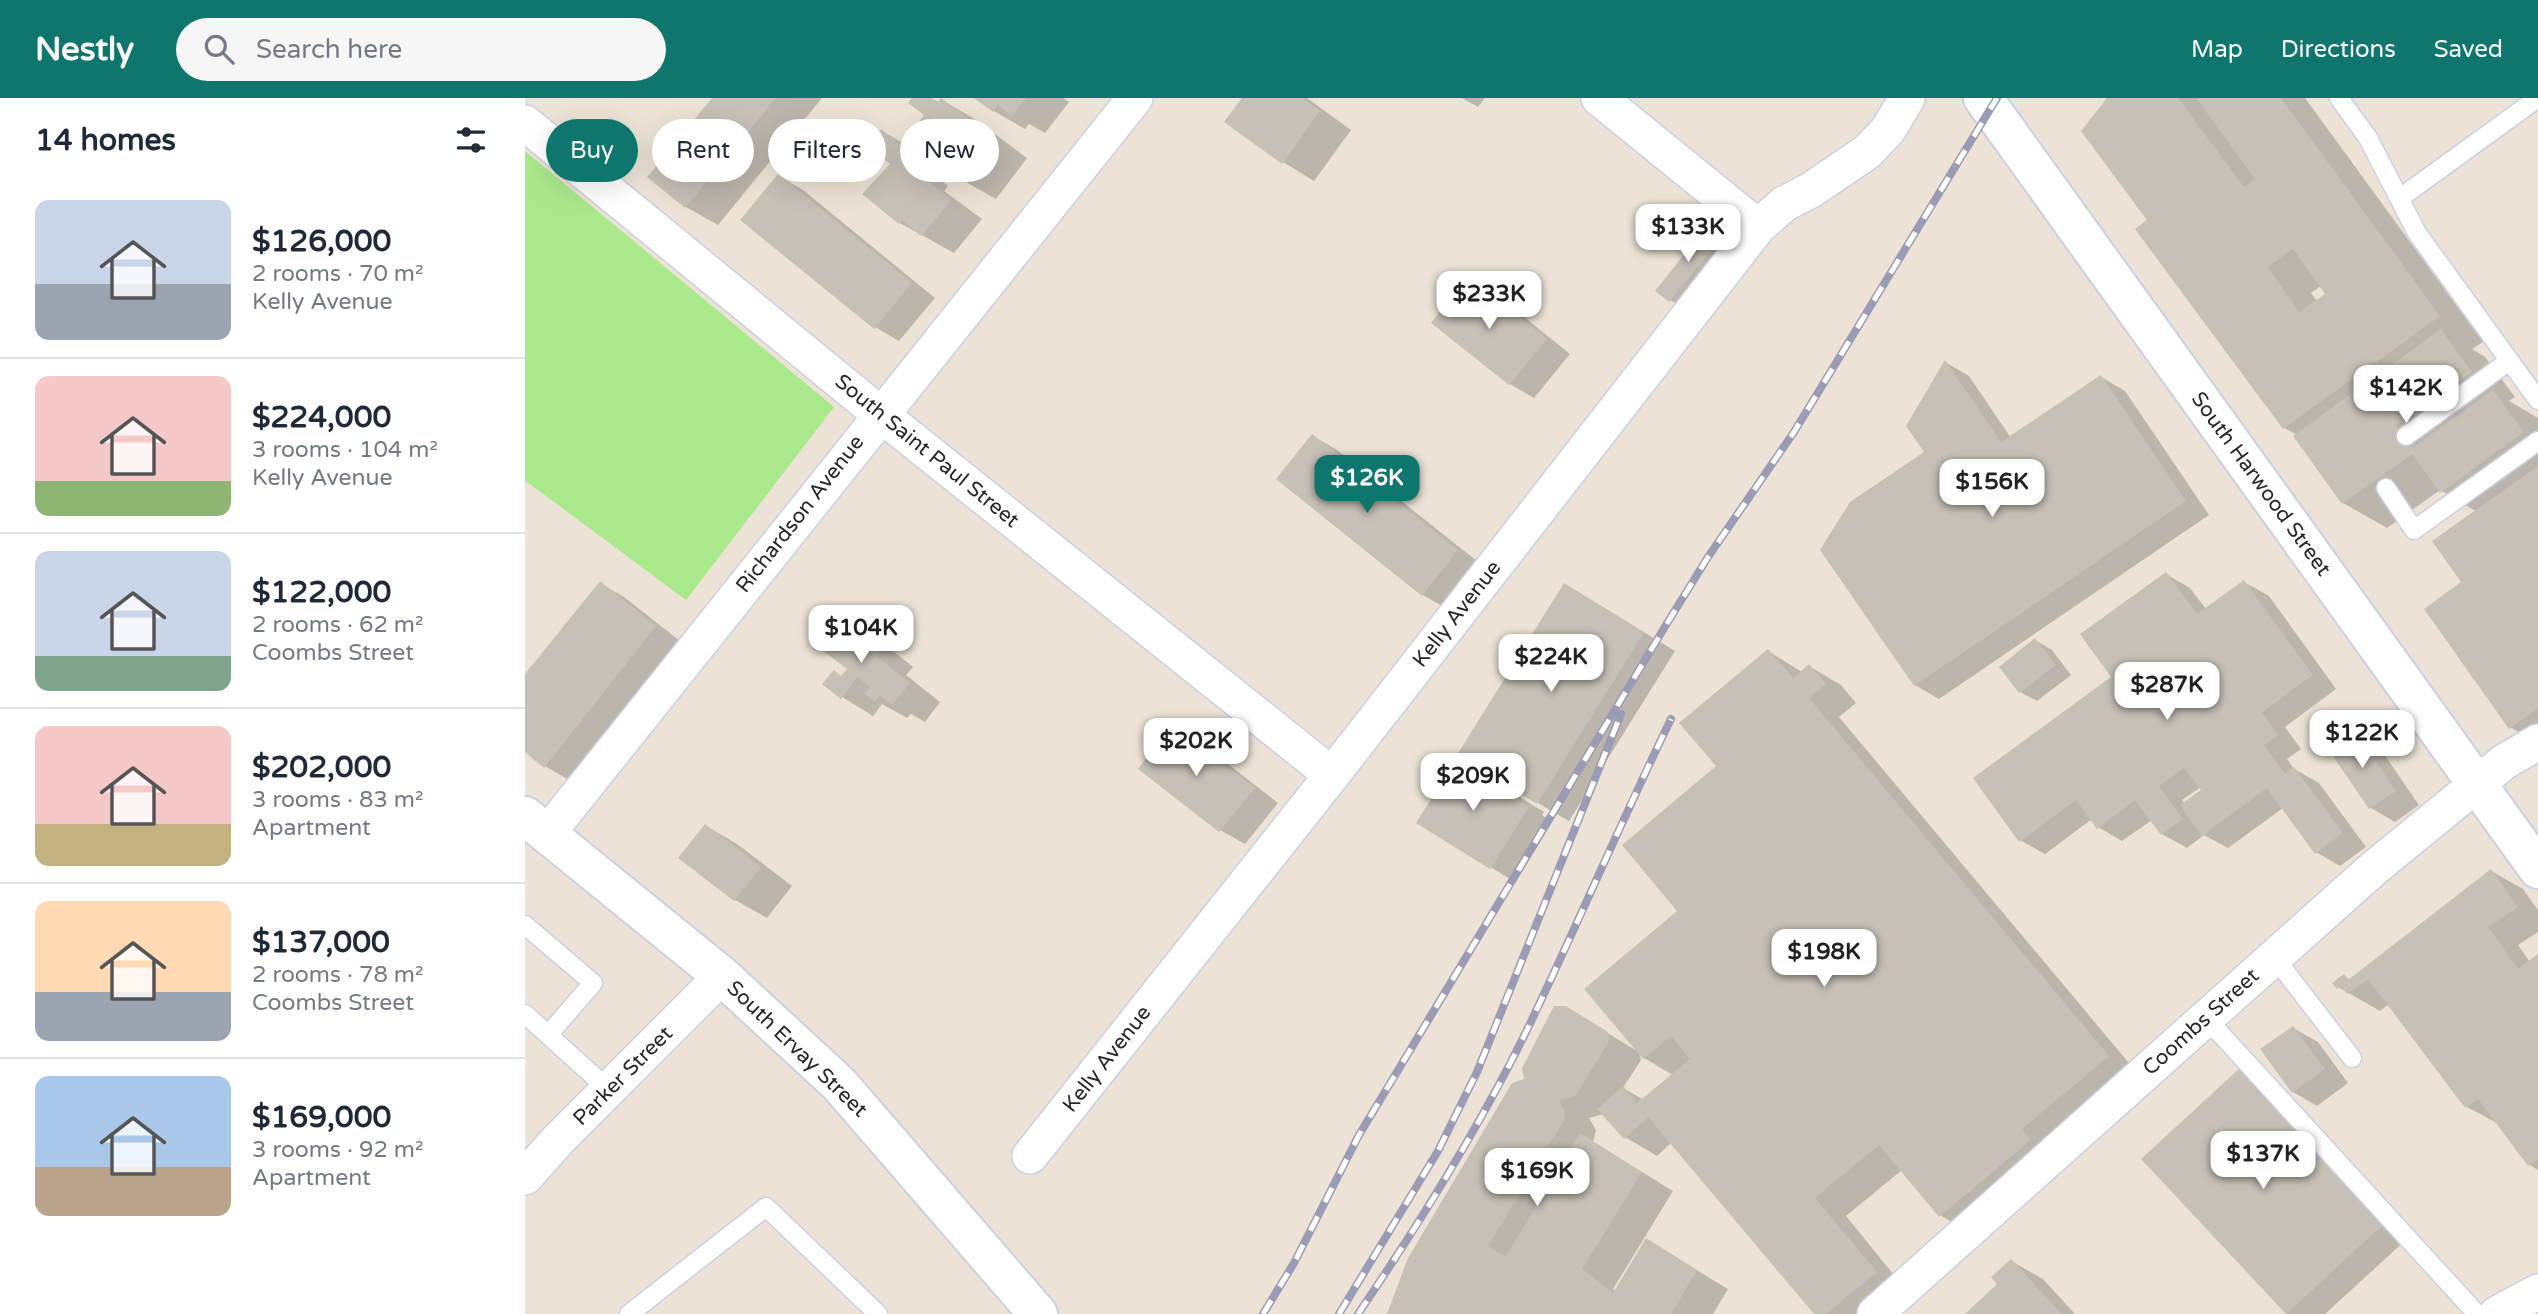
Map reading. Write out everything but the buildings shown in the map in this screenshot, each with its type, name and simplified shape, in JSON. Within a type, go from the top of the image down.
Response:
[{"type":"street","name":"Richardson Avenue","points":[[536,825],[880,414],[1135,98]]},
{"type":"street","points":[[1599,98],[1758,227]]},
{"type":"street","name":"Kelly Avenue","points":[[1030,1156],[1332,775],[1758,227],[1784,204],[1811,190],[1867,152],[1888,130],[1907,98]]},
{"type":"street","name":"South Harwood Street","points":[[1983,98],[2538,869]]},
{"type":"street","name":"South Saint Paul Street","points":[[525,122],[880,414],[1332,775]]},
{"type":"street","name":"Coombs Street","points":[[1875,1314],[2373,869],[2504,762],[2538,742]]},
{"type":"street","name":"South Ervay Street","points":[[536,825],[722,976],[839,1084],[1038,1314]]},
{"type":"street","name":"Parker Street","points":[[525,1177],[608,1089],[722,976]]},
{"type":"street","points":[[2497,1314],[2538,1293]]},
{"type":"lane","points":[[2339,98],[2368,138],[2417,233],[2538,400]]},
{"type":"lane","points":[[2400,198],[2538,98]]},
{"type":"lane","points":[[2406,436],[2509,361]]},
{"type":"lane","points":[[2386,488],[2414,530],[2538,441]]},
{"type":"lane","points":[[525,925],[593,983],[548,1035]]},
{"type":"lane","points":[[2274,957],[2352,1058]]},
{"type":"lane","points":[[525,1014],[608,1089]]},
{"type":"lane","points":[[2199,1023],[2217,1030],[2477,1314]]},
{"type":"lane","points":[[629,1314],[766,1207],[878,1314]]},
{"type":"green space","points":[[525,151],[546,168],[546,182],[562,182],[834,407],[686,600],[525,483]]},
{"type":"railway","points":[[1263,1314],[1294,1263],[1359,1135],[1666,625],[1708,557],[1794,432],[1997,98]]},
{"type":"railway","points":[[1339,1314],[1438,1151],[1477,1072],[1621,714]]},
{"type":"railway","points":[[1358,1314],[1447,1176],[1508,1069],[1671,719]]}]
